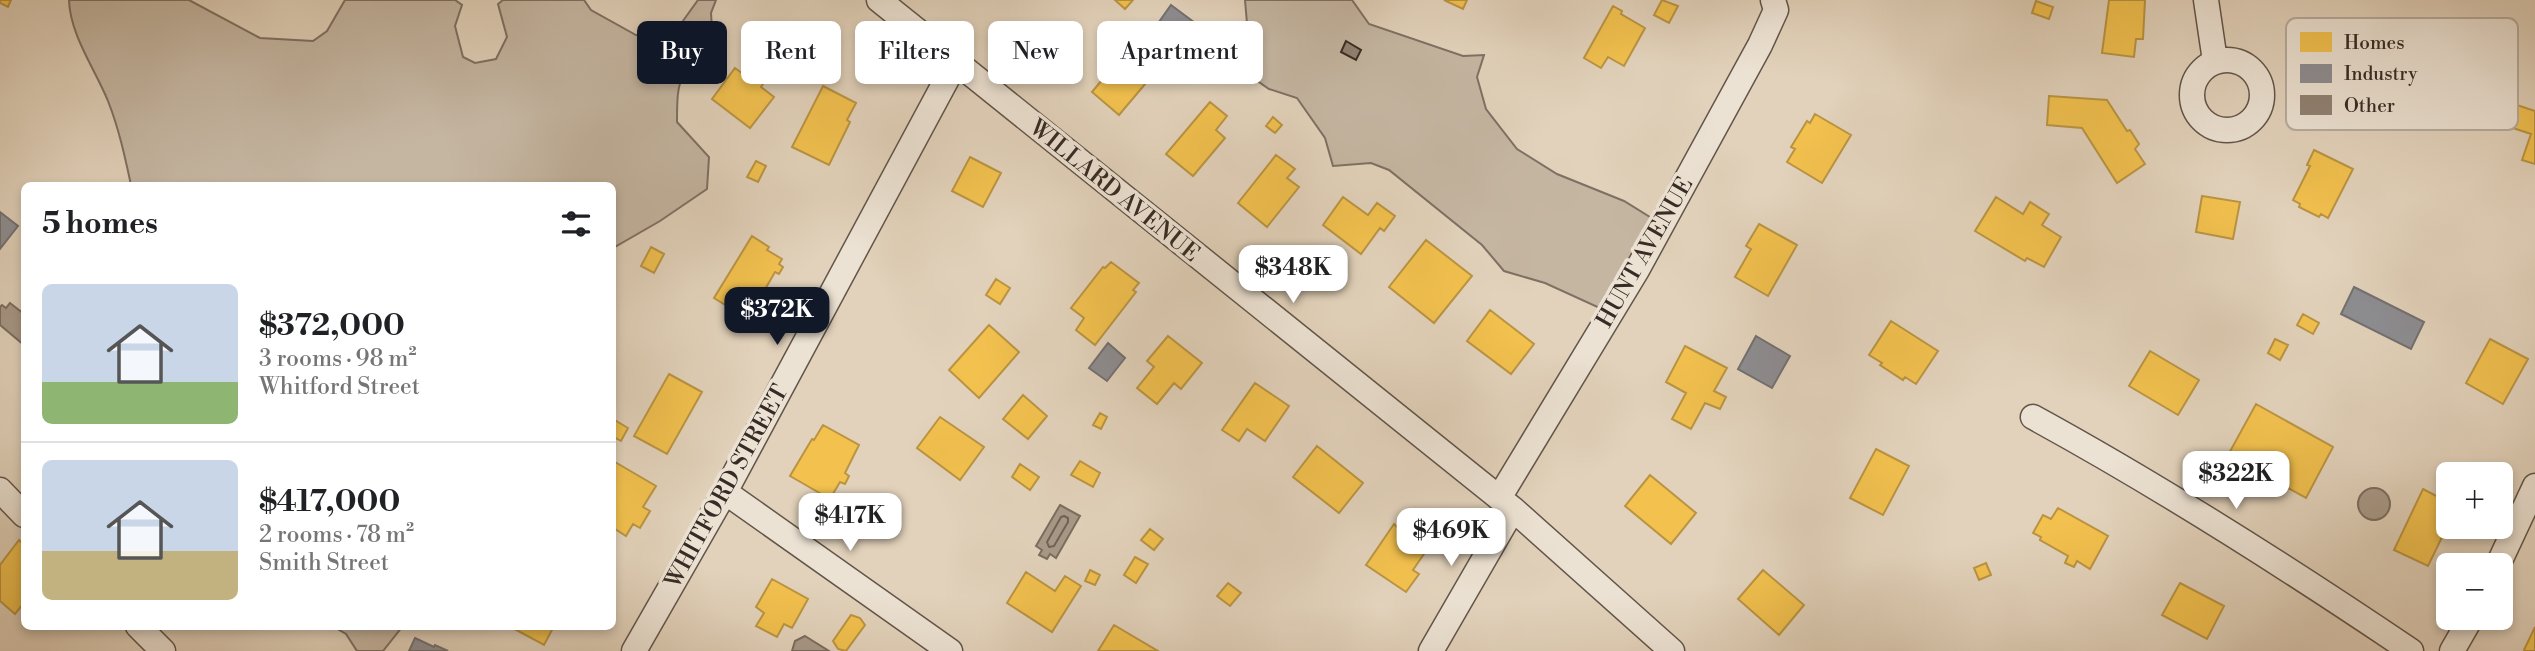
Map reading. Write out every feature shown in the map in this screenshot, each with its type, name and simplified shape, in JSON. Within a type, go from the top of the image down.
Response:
[{"type":"street","name":"WILLARD AVENUE","points":[[879,0],[905,21]]},
{"type":"street","name":"HUNT AVENUE","points":[[1431,651],[1506,504],[1760,45],[1776,10],[1773,0]]},
{"type":"street","points":[[2206,0],[2215,61]]},
{"type":"street","name":"WILLARD AVENUE","points":[[974,76],[1506,504],[1672,651]]},
{"type":"street","name":"WHITFORD STREET","points":[[634,651],[725,492],[944,84]]},
{"type":"street","points":[[2033,417],[2112,460],[2354,612],[2411,651]]},
{"type":"street","points":[[2504,553],[2535,486]]},
{"type":"street","points":[[0,490],[21,511]]},
{"type":"street","points":[[725,492],[950,651]]},
{"type":"street","points":[[142,630],[163,651]]},
{"type":"street","points":[[2452,651],[2464,630]]},
{"type":"shaded area","points":[[69,0],[189,0],[260,38],[313,41],[327,31],[345,0],[455,0],[462,5],[455,26],[463,57],[475,63],[496,59],[507,37],[498,4],[503,0],[584,0],[591,10],[637,35],[637,84],[680,84],[677,122],[709,157],[707,189],[616,246],[616,182],[130,182],[112,112],[74,26]]},
{"type":"shaded area","points":[[698,0],[716,0],[711,13],[711,21],[683,21]]},
{"type":"shaded area","points":[[1245,0],[1352,0],[1369,24],[1463,56],[1484,55],[1477,77],[1486,109],[1517,149],[1557,174],[1624,201],[1658,222],[1604,310],[1545,283],[1504,271],[1482,245],[1389,170],[1371,163],[1333,166],[1325,138],[1297,98],[1262,84],[1263,21],[1247,21]]},
{"type":"shaded area","points":[[339,630],[400,630],[383,651],[357,651],[346,634]]},
{"type":"water","points":[[10,303],[21,312],[21,342],[0,325],[0,307],[2,305],[6,308]]},
{"type":"water","points":[[2374,488],[2385,493],[2390,504],[2385,515],[2374,520],[2363,515],[2358,504],[2363,493]]},
{"type":"water","points":[[1060,505],[1080,516],[1056,558],[1050,554],[1047,559],[1039,555],[1042,550],[1036,546]]},
{"type":"water","points":[[805,636],[829,651],[792,651],[795,641]]},
{"type":"building: Homes","points":[[0,0],[11,0],[8,7],[0,3]]},
{"type":"building: Homes","points":[[1115,0],[1133,0],[1125,9]]},
{"type":"building: Homes","points":[[1444,0],[1467,0],[1463,9]]},
{"type":"building: Homes","points":[[1662,0],[1678,6],[1669,23],[1654,15]]},
{"type":"building: Homes","points":[[2109,0],[2145,0],[2143,39],[2136,39],[2134,57],[2102,53]]},
{"type":"building: Homes","points":[[2036,1],[2053,7],[2049,19],[2032,13]]},
{"type":"building: Homes","points":[[1613,6],[1645,28],[1624,66],[1608,57],[1601,68],[1584,58]]},
{"type":"building: Homes","points":[[735,68],[741,72],[741,84],[763,84],[761,87],[774,97],[750,128],[712,99],[723,84],[727,84],[727,79]]},
{"type":"building: Homes","points":[[1099,84],[1145,84],[1119,115],[1092,92]]},
{"type":"building: Homes","points":[[823,86],[856,103],[829,165],[792,147]]},
{"type":"building: Homes","points":[[2049,96],[2107,100],[2139,144],[2135,149],[2145,164],[2117,183],[2082,128],[2047,125]]},
{"type":"building: Homes","points":[[1210,102],[1227,116],[1216,130],[1225,138],[1193,176],[1166,154]]},
{"type":"building: Homes","points":[[2518,105],[2535,111],[2535,164],[2522,160],[2531,134],[2518,130]]},
{"type":"building: Homes","points":[[1815,114],[1851,135],[1822,183],[1787,162],[1795,149],[1791,147],[1807,121],[1810,123]]},
{"type":"building: Homes","points":[[1273,117],[1282,125],[1275,133],[1266,126]]},
{"type":"building: Homes","points":[[2314,150],[2353,169],[2328,218],[2321,214],[2319,217],[2299,207],[2300,204],[2293,200],[2310,166],[2307,165]]},
{"type":"building: Homes","points":[[1276,155],[1295,169],[1287,178],[1299,187],[1267,227],[1238,203]]},
{"type":"building: Homes","points":[[970,157],[1001,173],[983,207],[952,191]]},
{"type":"building: Homes","points":[[756,161],[766,166],[758,182],[747,177]]},
{"type":"building: Homes","points":[[2202,196],[2240,202],[2233,239],[2196,232]]},
{"type":"building: Homes","points":[[1343,197],[1368,215],[1377,203],[1395,216],[1384,231],[1380,228],[1361,254],[1323,225]]},
{"type":"building: Homes","points":[[1996,197],[2023,214],[2030,202],[2049,214],[2042,225],[2061,237],[2044,267],[2027,258],[2025,261],[1975,231]]},
{"type":"building: Homes","points":[[1759,224],[1797,245],[1768,296],[1735,277],[1751,249],[1746,246]]},
{"type":"building: Homes","points":[[752,236],[782,259],[779,264],[783,267],[779,274],[775,272],[748,319],[714,298]]},
{"type":"building: Homes","points":[[1426,240],[1472,276],[1434,323],[1389,287]]},
{"type":"building: Homes","points":[[651,247],[664,254],[654,273],[641,266]]},
{"type":"building: Homes","points":[[1111,262],[1139,283],[1133,290],[1136,292],[1095,345],[1076,330],[1084,318],[1071,308],[1103,267]]},
{"type":"building: Homes","points":[[996,279],[1010,288],[1000,304],[986,295]]},
{"type":"building: Homes","points":[[1490,310],[1534,344],[1511,374],[1467,341]]},
{"type":"building: Homes","points":[[2303,314],[2319,323],[2313,334],[2297,325]]},
{"type":"building: Homes","points":[[1891,321],[1938,351],[1916,384],[1905,377],[1903,380],[1869,355]]},
{"type":"building: Homes","points":[[989,325],[1019,352],[979,398],[949,370]]},
{"type":"building: Homes","points":[[1168,336],[1202,363],[1181,389],[1174,383],[1157,404],[1137,388],[1154,367],[1147,361]]},
{"type":"building: Homes","points":[[2275,339],[2288,345],[2280,360],[2268,353]]},
{"type":"building: Homes","points":[[2490,339],[2528,359],[2503,404],[2466,383]]},
{"type":"building: Homes","points":[[1685,346],[1727,368],[1714,391],[1726,397],[1720,409],[1705,403],[1691,429],[1672,419],[1686,393],[1666,382]]},
{"type":"building: Homes","points":[[2150,351],[2199,380],[2178,415],[2129,386]]},
{"type":"building: Homes","points":[[669,374],[702,392],[667,454],[634,436]]},
{"type":"building: Homes","points":[[1255,383],[1289,406],[1265,441],[1247,429],[1239,441],[1222,430]]},
{"type":"building: Homes","points":[[1023,395],[1047,416],[1028,439],[1003,419]]},
{"type":"building: Homes","points":[[2256,404],[2333,447],[2306,498],[2228,455]]},
{"type":"building: Homes","points":[[1100,413],[1107,417],[1101,429],[1093,425]]},
{"type":"building: Homes","points":[[940,417],[984,447],[960,480],[917,448]]},
{"type":"building: Homes","points":[[616,421],[628,428],[621,441],[616,438]]},
{"type":"building: Homes","points":[[823,425],[859,445],[845,473],[849,476],[845,484],[840,482],[830,499],[790,476]]},
{"type":"building: Homes","points":[[1317,446],[1363,483],[1339,513],[1293,477]]},
{"type":"building: Homes","points":[[1876,449],[1909,466],[1883,515],[1850,498]]},
{"type":"building: Homes","points":[[1080,461],[1100,473],[1093,487],[1071,475]]},
{"type":"building: Homes","points":[[616,463],[656,486],[643,507],[650,511],[640,528],[633,524],[626,536],[616,530]]},
{"type":"building: Homes","points":[[1020,464],[1039,477],[1030,490],[1012,477]]},
{"type":"building: Homes","points":[[1650,475],[1696,513],[1671,544],[1625,506]]},
{"type":"building: Homes","points":[[2423,489],[2436,496],[2436,539],[2441,539],[2428,566],[2394,550]]},
{"type":"building: Homes","points":[[2058,508],[2108,536],[2090,569],[2077,561],[2074,567],[2065,563],[2068,556],[2033,533],[2043,515],[2051,519]]},
{"type":"building: Homes","points":[[1402,518],[1431,537],[1425,546],[1428,548],[1413,570],[1419,574],[1406,592],[1366,565],[1394,524],[1397,527]]},
{"type":"building: Homes","points":[[1150,529],[1163,539],[1154,550],[1141,540]]},
{"type":"building: Homes","points":[[19,540],[21,607],[15,614],[0,601],[0,565]]},
{"type":"building: Homes","points":[[1135,557],[1148,564],[1136,583],[1124,575]]},
{"type":"building: Homes","points":[[1986,563],[1991,575],[1979,580],[1974,568]]},
{"type":"building: Homes","points":[[1090,570],[1100,575],[1095,585],[1085,581]]},
{"type":"building: Homes","points":[[1763,570],[1804,605],[1779,635],[1738,599]]},
{"type":"building: Homes","points":[[1026,572],[1055,591],[1065,576],[1081,586],[1052,632],[1007,603]]},
{"type":"building: Homes","points":[[772,579],[808,599],[792,628],[784,624],[777,637],[756,626],[764,613],[756,607]]},
{"type":"building: Homes","points":[[1228,583],[1241,593],[1230,606],[1217,596]]},
{"type":"building: Homes","points":[[2180,583],[2224,606],[2207,639],[2162,615]]},
{"type":"building: Homes","points":[[851,615],[860,618],[865,625],[846,651],[838,649],[833,641]]},
{"type":"building: Homes","points":[[1114,625],[1158,651],[1098,651]]},
{"type":"building: Homes","points":[[2535,627],[2535,651],[2525,651],[2524,650]]},
{"type":"building: Homes","points":[[516,630],[552,630],[544,645]]},
{"type":"building: Industry","points":[[1171,5],[1192,21],[1160,21]]},
{"type":"building: Industry","points":[[0,212],[18,226],[0,249]]},
{"type":"building: Industry","points":[[2354,287],[2424,322],[2411,349],[2341,314]]},
{"type":"building: Industry","points":[[1756,336],[1790,356],[1772,388],[1738,369]]},
{"type":"building: Industry","points":[[1108,343],[1125,358],[1107,381],[1089,368]]},
{"type":"building: Industry","points":[[415,638],[434,647],[435,645],[448,651],[409,651]]},
{"type":"building: Other","points":[[1346,41],[1361,50],[1356,60],[1341,52]]}]
